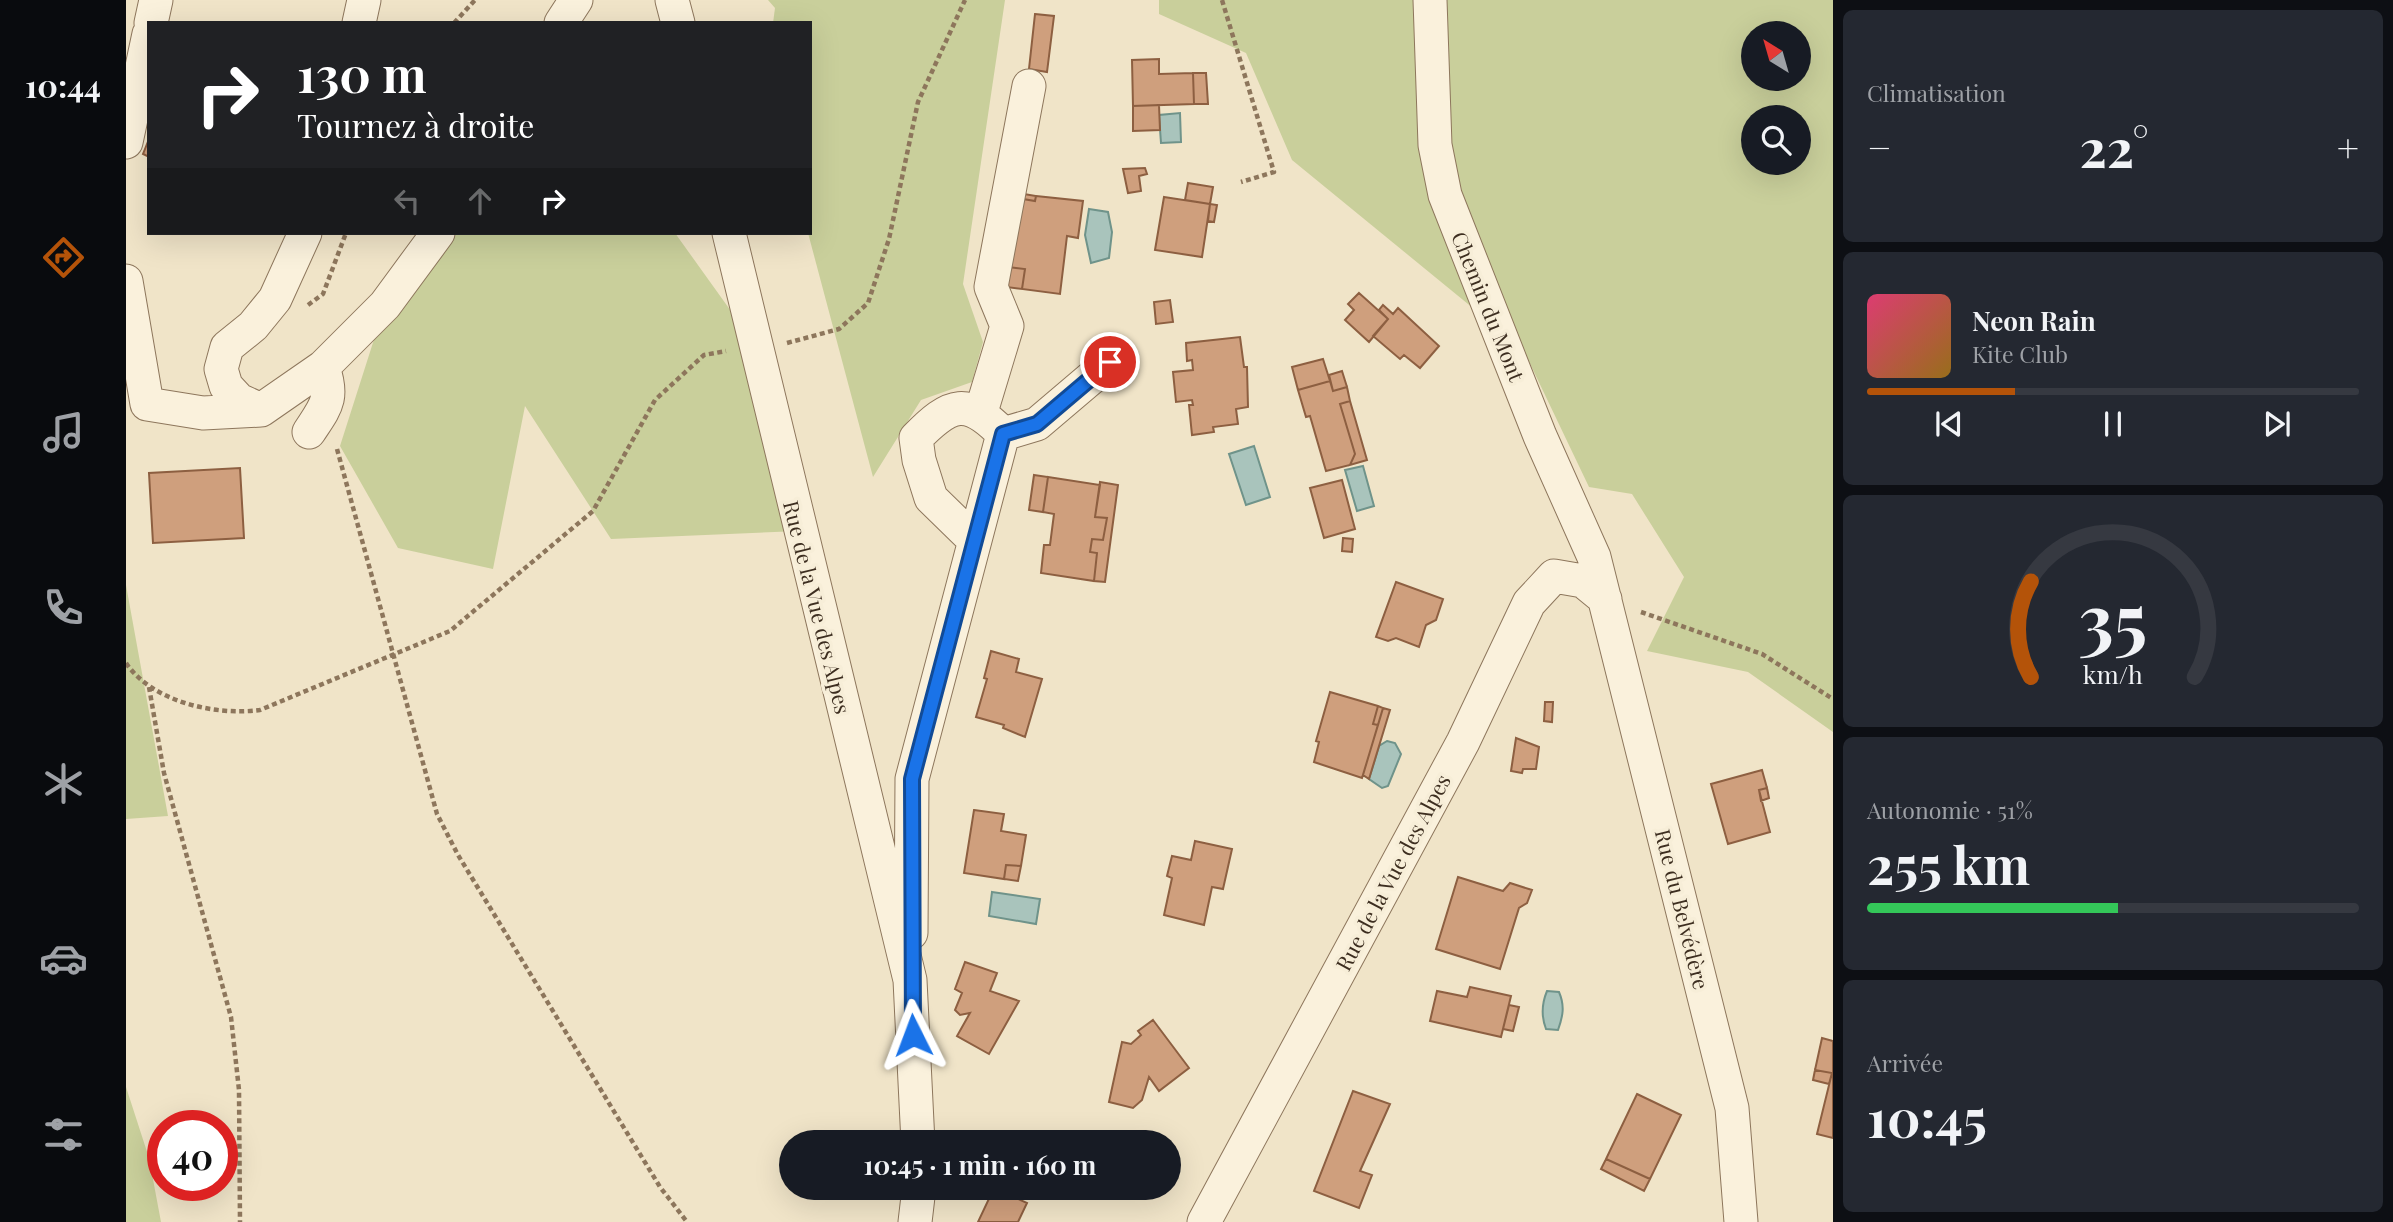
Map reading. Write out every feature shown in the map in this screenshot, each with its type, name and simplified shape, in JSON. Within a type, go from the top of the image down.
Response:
[{"type":"street","points":[[151,21],[156,0]]},
{"type":"street","points":[[359,21],[364,0]]},
{"type":"street","points":[[562,21],[576,0]]},
{"type":"street","points":[[673,0],[678,21]]},
{"type":"street","name":"Chemin du Mont","points":[[1430,0],[1435,145],[1445,195],[1540,436],[1594,557],[1605,599]]},
{"type":"street","points":[[126,142],[147,43]]},
{"type":"street","name":"Rue de la Vue des Alpes","points":[[917,1130],[911,981],[912,779],[974,540],[1007,326],[991,287],[1029,86]]},
{"type":"street","points":[[261,410],[239,400],[226,386],[221,369],[227,347],[253,326],[275,299],[304,235]]},
{"type":"street","points":[[126,281],[146,404],[204,413],[261,410],[323,368],[384,305],[436,235]]},
{"type":"street","name":"Rue de la Vue des Alpes","points":[[729,235],[911,981]]},
{"type":"street","points":[[974,540],[931,498],[919,460],[916,438],[933,421],[957,408],[992,423],[1037,424],[1110,362]]},
{"type":"street","points":[[309,432],[328,403],[329,384],[323,368]]},
{"type":"street","name":"Rue de la Vue des Alpes","points":[[1204,1222],[1462,742],[1529,603],[1554,576],[1583,581],[1605,599]]},
{"type":"street","name":"Rue du Belvédère","points":[[1605,599],[1732,1108],[1741,1222]]},
{"type":"street","points":[[915,1222],[918,1200]]},
{"type":"path","points":[[455,21],[475,0]]},
{"type":"path","points":[[126,663],[135,676],[172,699],[239,713],[260,710],[394,657],[450,631],[593,511],[655,400],[704,355],[791,343],[839,329],[868,303],[889,239],[918,102],[965,0]]},
{"type":"path","points":[[1222,0],[1274,172],[1241,182]]},
{"type":"path","points":[[328,403],[332,434],[437,814],[458,855],[660,1186],[687,1222]]},
{"type":"path","points":[[1605,599],[1762,654],[1833,699]]},
{"type":"path","points":[[149,686],[164,773],[231,1017],[239,1090],[240,1222]]},
{"type":"green space","points":[[768,0],[1005,0],[963,284],[983,342],[972,382],[921,400],[873,477],[809,235],[812,235],[812,21],[773,21],[775,8]]},
{"type":"green space","points":[[1159,0],[1833,0],[1833,732],[1748,672],[1647,651],[1684,577],[1632,494],[1589,487],[1523,349],[1292,160],[1246,53],[1159,14]]},
{"type":"green space","points":[[437,235],[676,235],[756,346],[799,531],[611,539],[525,406],[493,569],[398,548],[340,446],[385,305]]},
{"type":"green space","points":[[126,585],[168,816],[126,819]]},
{"type":"green space","points":[[126,1087],[147,1152],[147,1201],[157,1201],[161,1222],[126,1222]]},
{"type":"water","points":[[1180,113],[1181,142],[1161,143],[1159,115]]},
{"type":"water","points":[[1089,209],[1108,212],[1112,232],[1109,258],[1091,263],[1085,235]]},
{"type":"water","points":[[1254,446],[1270,497],[1246,505],[1229,454]]},
{"type":"water","points":[[1363,466],[1374,506],[1357,511],[1345,470]]},
{"type":"water","points":[[1387,741],[1395,743],[1401,754],[1388,786],[1382,788],[1369,779],[1379,746]]},
{"type":"water","points":[[992,892],[1040,899],[1036,924],[989,916]]},
{"type":"water","points":[[1547,991],[1559,992],[1561,997],[1563,1011],[1558,1030],[1546,1029],[1544,1024],[1543,1010]]},
{"type":"building","points":[[1035,14],[1054,16],[1047,72],[1029,69]]},
{"type":"building","points":[[1159,59],[1159,74],[1193,73],[1194,104],[1133,106],[1132,60]]},
{"type":"building","points":[[1193,73],[1206,73],[1208,104],[1194,104]]},
{"type":"building","points":[[1159,105],[1160,130],[1133,131],[1133,106]]},
{"type":"building","points":[[1145,168],[1147,174],[1139,176],[1141,191],[1128,193],[1123,169]]},
{"type":"building","points":[[1188,183],[1213,187],[1210,204],[1185,200]]},
{"type":"building","points":[[1018,193],[1036,196],[1035,201],[1017,198]]},
{"type":"building","points":[[1036,196],[1083,201],[1078,238],[1067,236],[1060,294],[1022,289],[1025,269],[1008,267],[1017,198],[1035,201]]},
{"type":"building","points":[[1164,197],[1210,204],[1202,257],[1155,250]]},
{"type":"building","points":[[1210,204],[1217,205],[1214,222],[1208,221]]},
{"type":"building","points":[[1008,267],[1025,269],[1022,289],[1006,287]]},
{"type":"building","points":[[1359,293],[1388,319],[1369,342],[1345,320],[1354,310],[1348,304]]},
{"type":"building","points":[[1170,300],[1173,322],[1156,324],[1154,302]]},
{"type":"building","points":[[1383,305],[1393,314],[1398,308],[1439,346],[1420,368],[1404,355],[1400,359],[1373,336],[1388,319],[1379,310]]},
{"type":"building","points":[[1240,337],[1244,367],[1247,367],[1248,407],[1236,409],[1238,424],[1213,427],[1214,432],[1192,435],[1189,405],[1193,405],[1192,400],[1176,402],[1173,372],[1193,370],[1192,360],[1187,361],[1186,343]]},
{"type":"building","points":[[1323,359],[1330,381],[1298,390],[1292,367]]},
{"type":"building","points":[[1342,371],[1347,387],[1333,391],[1329,375]]},
{"type":"building","points":[[1330,381],[1333,391],[1347,387],[1350,401],[1340,404],[1355,454],[1350,465],[1326,471],[1310,416],[1306,417],[1298,390]]},
{"type":"building","points":[[1350,401],[1367,460],[1350,465],[1355,454],[1340,404]]},
{"type":"building","points":[[240,468],[244,538],[153,543],[149,473]]},
{"type":"building","points":[[1034,475],[1048,477],[1043,512],[1029,510]]},
{"type":"building","points":[[1048,477],[1100,485],[1095,517],[1107,518],[1103,540],[1092,539],[1090,552],[1097,553],[1094,581],[1041,573],[1044,545],[1050,545],[1054,514],[1043,512]]},
{"type":"building","points":[[1342,480],[1355,529],[1324,538],[1310,488]]},
{"type":"building","points":[[1100,482],[1118,485],[1105,582],[1094,581],[1097,553],[1090,552],[1092,539],[1103,540],[1107,518],[1095,517]]},
{"type":"building","points":[[1343,538],[1353,539],[1352,552],[1342,551]]},
{"type":"building","points":[[1396,582],[1443,599],[1436,620],[1426,625],[1419,647],[1396,638],[1388,641],[1376,637]]},
{"type":"building","points":[[991,651],[1019,659],[1016,672],[1042,679],[1025,737],[1003,728],[1004,725],[976,717],[987,679],[984,678]]},
{"type":"building","points":[[1330,692],[1378,706],[1373,724],[1378,725],[1362,778],[1314,762],[1319,742],[1316,741]]},
{"type":"building","points":[[1545,702],[1553,702],[1552,722],[1544,721]]},
{"type":"building","points":[[1378,706],[1383,708],[1378,725],[1373,724]]},
{"type":"building","points":[[1383,708],[1390,710],[1369,779],[1363,775]]},
{"type":"building","points":[[1516,738],[1539,747],[1536,769],[1523,769],[1522,773],[1511,771]]},
{"type":"building","points":[[1762,770],[1767,788],[1759,790],[1770,832],[1728,844],[1711,784]]},
{"type":"building","points":[[1767,788],[1769,798],[1761,801],[1759,790]]},
{"type":"building","points":[[974,810],[1004,814],[1001,831],[1026,835],[1021,866],[1006,865],[1004,879],[964,873]]},
{"type":"building","points":[[1195,841],[1232,849],[1223,889],[1212,887],[1204,925],[1164,915],[1172,878],[1167,876],[1172,856],[1191,860]]},
{"type":"building","points":[[1006,865],[1021,866],[1018,881],[1004,879]]},
{"type":"building","points":[[1458,877],[1503,891],[1510,883],[1532,890],[1527,903],[1519,908],[1500,969],[1436,949]]},
{"type":"building","points":[[965,962],[997,973],[990,991],[1019,1001],[989,1054],[957,1036],[970,1013],[960,1015],[955,1010],[962,993],[955,989]]},
{"type":"building","points":[[1470,987],[1511,996],[1501,1037],[1430,1021],[1437,991],[1467,997]]},
{"type":"building","points":[[1509,1005],[1519,1007],[1513,1031],[1503,1029]]},
{"type":"building","points":[[1153,1020],[1189,1068],[1159,1091],[1149,1077],[1142,1100],[1133,1108],[1109,1102],[1122,1042],[1131,1044],[1141,1035],[1138,1031]]},
{"type":"building","points":[[1822,1038],[1833,1041],[1833,1138],[1817,1134],[1832,1073],[1815,1070]]},
{"type":"building","points":[[1815,1070],[1832,1073],[1829,1084],[1813,1080]]},
{"type":"building","points":[[1353,1091],[1390,1104],[1360,1171],[1372,1175],[1359,1208],[1314,1191]]},
{"type":"building","points":[[1637,1094],[1681,1115],[1650,1179],[1606,1159]]},
{"type":"building","points":[[1606,1159],[1650,1179],[1644,1191],[1601,1169]]},
{"type":"building","points":[[988,1200],[1020,1200],[1027,1203],[1018,1222],[978,1222]]},
{"type":"route","points":[[913,1035],[912,779],[1003,434],[1037,424],[1110,362]]}]
